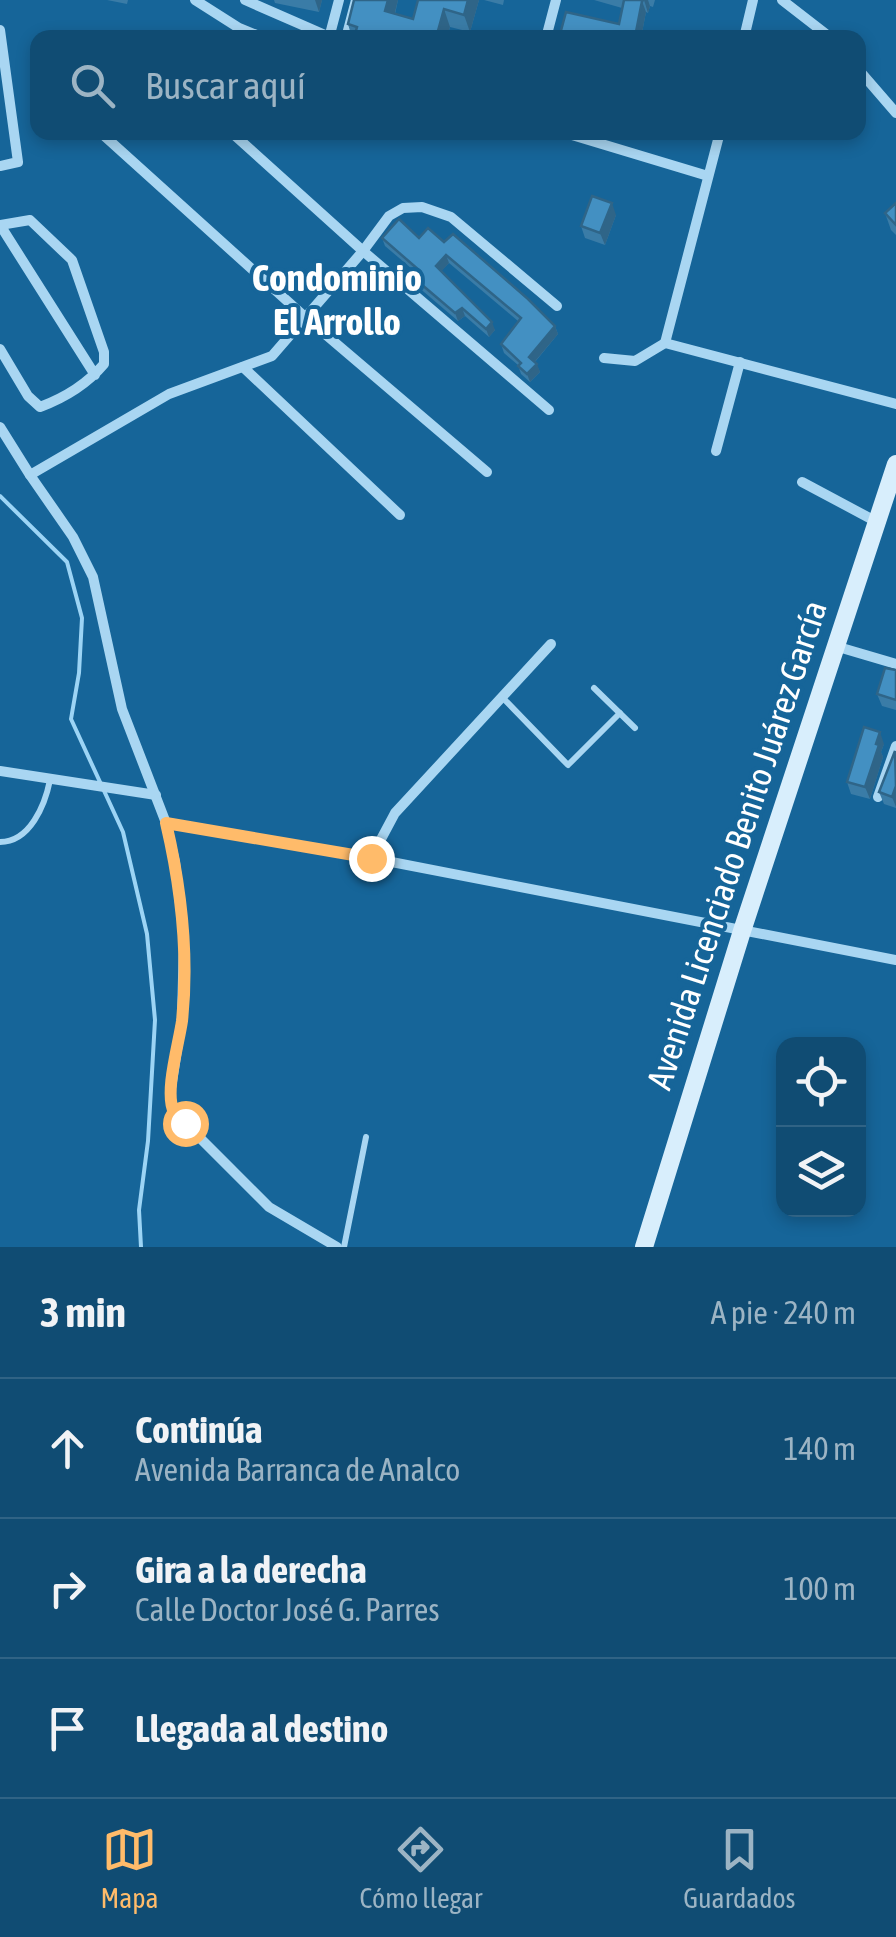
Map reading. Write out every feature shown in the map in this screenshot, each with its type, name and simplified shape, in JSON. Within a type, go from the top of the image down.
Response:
[{"type":"main road","name":"Avenida Licenciado Benito Juárez García","points":[[644,1247],[742,931],[896,464]]},
{"type":"street","points":[[195,0],[244,30]]},
{"type":"street","points":[[245,0],[314,30]]},
{"type":"street","points":[[332,30],[340,0]]},
{"type":"street","points":[[348,30],[356,0]]},
{"type":"street","points":[[548,30],[556,0]]},
{"type":"street","points":[[746,30],[753,0]]},
{"type":"street","points":[[782,0],[821,30]]},
{"type":"street","points":[[0,30],[4,96],[18,162],[0,166]]},
{"type":"street","points":[[866,78],[896,113]]},
{"type":"street","points":[[109,140],[305,317],[487,472]]},
{"type":"street","points":[[239,140],[549,410]]},
{"type":"street","points":[[589,140],[708,176]]},
{"type":"street","points":[[604,358],[635,361],[665,343],[718,140]]},
{"type":"street","points":[[30,475],[169,394],[272,356],[363,252],[389,216],[403,208],[422,207],[451,217],[557,306]]},
{"type":"street","points":[[0,348],[28,396],[40,407],[55,402],[95,375],[104,364],[104,352],[72,260],[30,220],[0,225],[95,375]]},
{"type":"street","points":[[665,343],[896,404]]},
{"type":"street","points":[[716,451],[740,362]]},
{"type":"street","points":[[243,368],[400,514]]},
{"type":"street","points":[[0,427],[74,537],[93,577],[122,709],[166,823],[184,937],[182,1018],[170,1095],[173,1110],[269,1207],[340,1247]]},
{"type":"street","points":[[802,482],[877,522]]},
{"type":"street","points":[[371,858],[395,813],[551,644]]},
{"type":"street","points":[[836,646],[896,664]]},
{"type":"street","points":[[878,797],[896,746]]},
{"type":"street","points":[[0,771],[156,796]]},
{"type":"street","points":[[166,823],[371,858],[896,960]]},
{"type":"lane","points":[[594,688],[635,728]]},
{"type":"lane","points":[[502,696],[568,764],[620,713]]},
{"type":"lane","points":[[0,842],[15,840],[30,826],[54,779]]},
{"type":"lane","points":[[340,1247],[366,1137]]},
{"type":"building","points":[[354,0],[388,0],[385,11],[413,19],[418,0],[468,0],[464,15],[444,9],[438,30],[356,30],[348,24]]},
{"type":"building","points":[[624,0],[644,0],[636,30],[561,30],[566,12],[619,24]]},
{"type":"building","points":[[592,196],[612,203],[600,233],[581,226]]},
{"type":"building","points":[[896,203],[896,225],[885,213]]},
{"type":"building","points":[[399,219],[419,238],[428,228],[444,242],[453,234],[555,326],[529,357],[537,364],[527,374],[501,344],[521,318],[446,255],[436,266],[492,322],[486,329],[462,308],[455,313],[414,278],[420,271],[382,238]]},
{"type":"building","points":[[885,668],[896,670],[896,700],[877,694]]},
{"type":"building","points":[[864,727],[880,732],[865,787],[847,782]]},
{"type":"building","points":[[895,751],[896,786],[892,797],[879,792]]},
{"type":"waterway","points":[[0,496],[67,562],[82,618],[71,719],[123,832],[147,934],[155,1020],[148,1141],[139,1210],[141,1247]]},
{"type":"district","name":"Condominio El Arrollo","points":[[337,300]]},
{"type":"route","points":[[185,1123],[173,1110],[170,1095],[182,1018],[184,937],[166,823],[371,858]]}]
